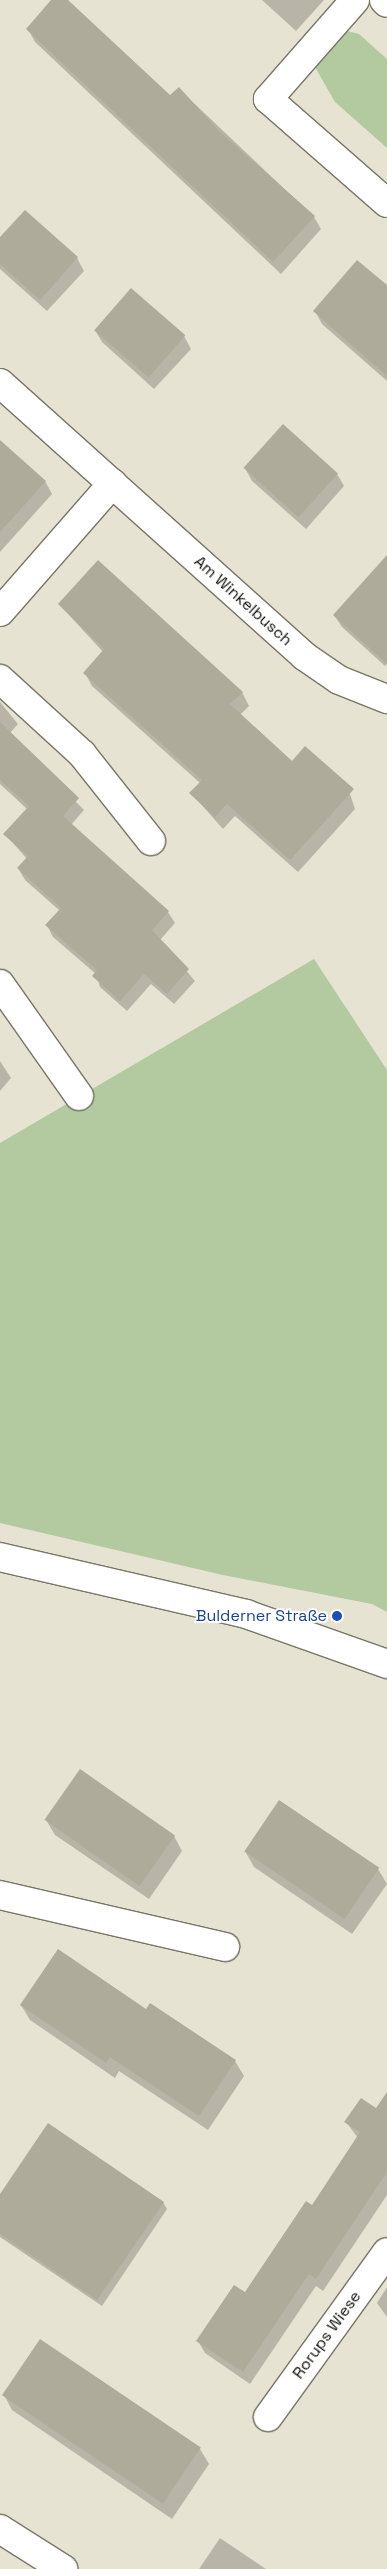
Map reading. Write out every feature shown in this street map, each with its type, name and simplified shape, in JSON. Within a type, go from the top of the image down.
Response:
[{"type":"street","points":[[355,0],[268,99],[387,203]]},
{"type":"street","points":[[384,0],[387,3]]},
{"type":"street","name":"Am Winkelbusch","points":[[0,383],[304,656],[339,680],[387,699]]},
{"type":"street","points":[[0,612],[113,484]]},
{"type":"street","points":[[0,679],[82,754],[151,841]]},
{"type":"street","points":[[0,984],[79,1096]]},
{"type":"street","points":[[0,1557],[246,1614],[387,1664]]},
{"type":"street","points":[[0,1895],[225,1947]]},
{"type":"street","name":"Rorups Wiese","points":[[268,2417],[387,2252]]},
{"type":"street","points":[[0,2529],[53,2566]]},
{"type":"green space","points":[[347,31],[359,34],[387,59],[387,148],[335,102],[315,67]]},
{"type":"green space","points":[[314,959],[387,1070],[387,1612],[372,1604],[223,1575],[0,1523],[0,1143]]},
{"type":"building","points":[[51,0],[68,0],[170,95],[179,87],[218,130],[315,216],[273,262],[26,29]]},
{"type":"building","points":[[25,210],[78,257],[40,300],[0,264],[0,237]]},
{"type":"building","points":[[357,260],[387,285],[387,376],[313,311]]},
{"type":"building","points":[[131,288],[185,335],[149,377],[94,330]]},
{"type":"building","points":[[283,424],[338,474],[299,517],[244,468]]},
{"type":"building","points":[[0,440],[46,481],[0,532]]},
{"type":"building","points":[[387,555],[387,664],[333,615]]},
{"type":"building","points":[[98,560],[243,692],[230,704],[292,761],[305,746],[354,789],[290,860],[227,804],[215,817],[189,793],[202,780],[83,673],[104,649],[58,604]]},
{"type":"building","points":[[0,722],[79,798],[63,816],[169,911],[152,930],[189,969],[167,994],[144,974],[120,1001],[92,976],[97,970],[45,925],[61,908],[17,868],[28,856],[3,834],[29,806],[0,780]]},
{"type":"building","points":[[80,1769],[175,1836],[139,1886],[44,1820]]},
{"type":"building","points":[[279,1800],[379,1868],[345,1919],[244,1851]]},
{"type":"building","points":[[58,1949],[146,2009],[150,2003],[236,2060],[199,2116],[110,2057],[106,2063],[20,2005]]},
{"type":"building","points":[[387,2092],[387,2172],[316,2279],[309,2274],[243,2372],[196,2341],[234,2285],[245,2292],[306,2201],[312,2205],[360,2132],[344,2122],[361,2098],[376,2108]]},
{"type":"building","points":[[48,2123],[164,2202],[97,2300],[0,2234],[0,2194]]},
{"type":"building","points":[[40,2339],[201,2447],[163,2504],[2,2395]]},
{"type":"place","name":"Bulderner Straße","points":[[337,1616]]}]
